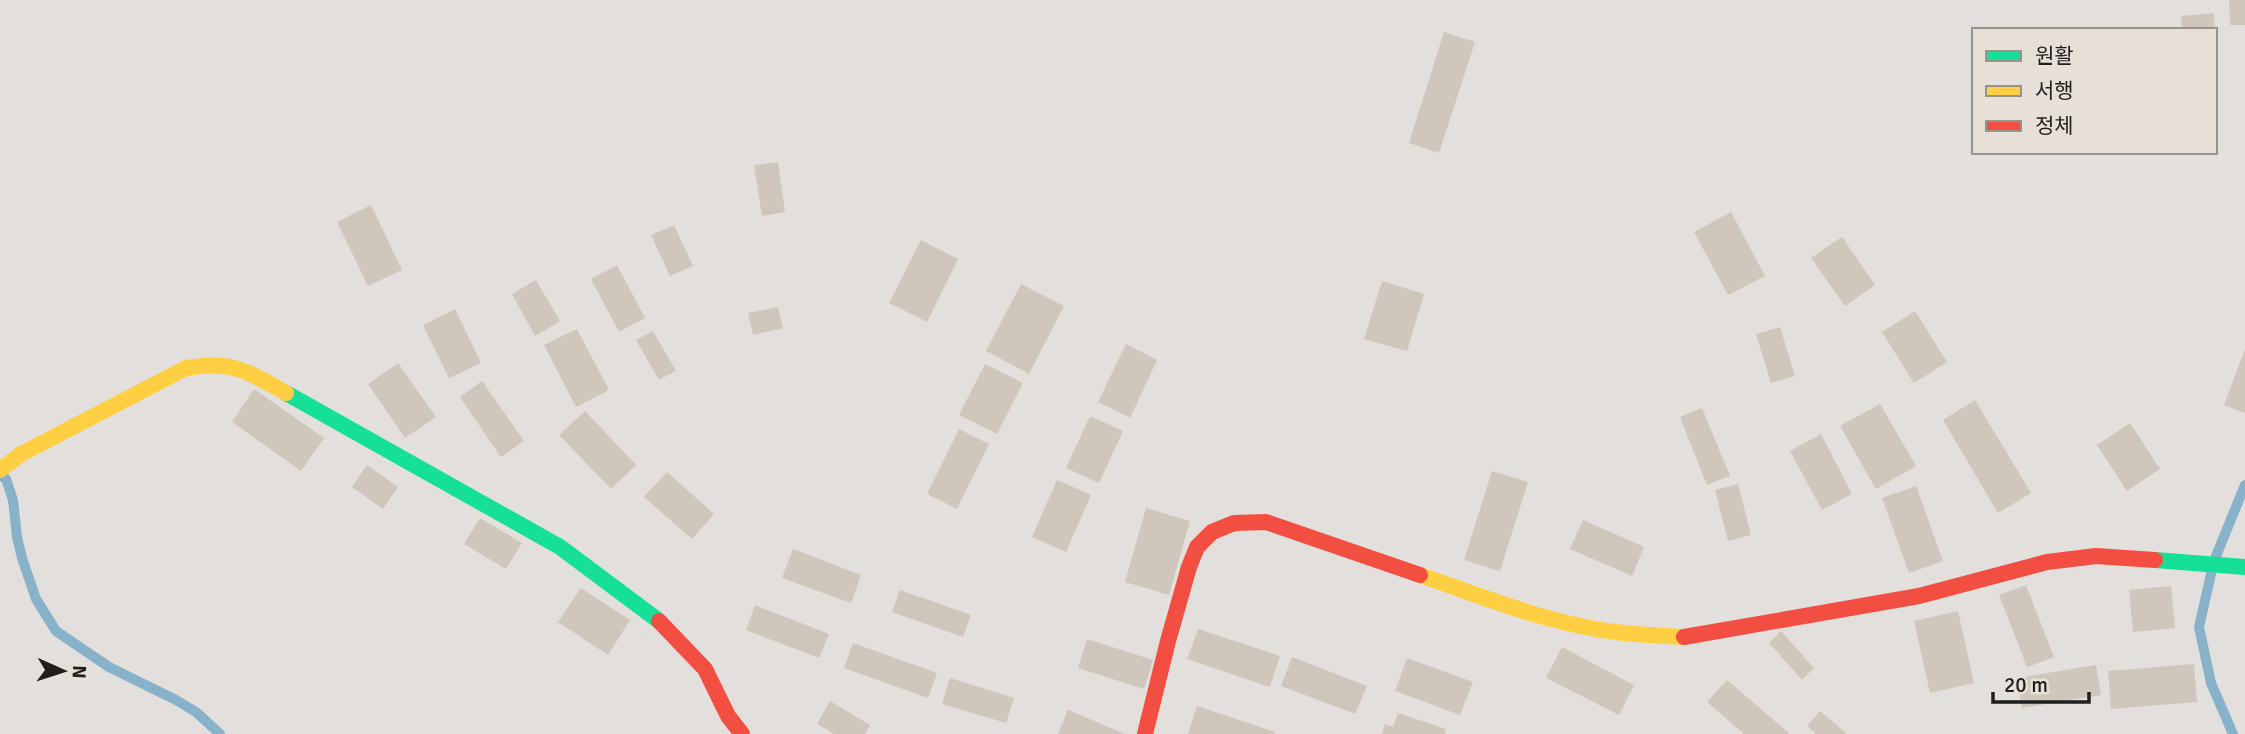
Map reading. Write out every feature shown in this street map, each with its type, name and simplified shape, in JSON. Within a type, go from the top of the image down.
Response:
[{"type":"street","points":[[0,470],[21,454],[186,368],[209,364],[244,369],[560,547],[656,617],[705,669],[728,716],[742,734]]},
{"type":"street","points":[[1145,734],[1171,626],[1189,567],[1202,539],[1217,527],[1242,521],[1266,522],[1511,606],[1579,625],[1623,633],[1688,637],[1919,596],[2047,562],[2096,556],[2245,567]]},
{"type":"building","points":[[2229,0],[2245,0],[2245,25],[2230,25]]},
{"type":"building","points":[[2214,13],[2215,28],[2182,28],[2181,16]]},
{"type":"building","points":[[1444,32],[1475,42],[1439,153],[1409,143]]},
{"type":"building","points":[[778,162],[785,212],[762,216],[754,165]]},
{"type":"building","points":[[371,205],[402,270],[368,286],[337,222]]},
{"type":"building","points":[[1731,212],[1765,276],[1728,295],[1694,232]]},
{"type":"building","points":[[674,225],[693,266],[670,276],[651,235]]},
{"type":"building","points":[[1842,237],[1875,285],[1845,306],[1811,258]]},
{"type":"building","points":[[921,240],[958,259],[927,322],[889,303]]},
{"type":"building","points":[[617,265],[645,318],[619,332],[591,279]]},
{"type":"building","points":[[536,280],[560,321],[535,336],[512,294]]},
{"type":"building","points":[[1382,281],[1424,294],[1407,351],[1364,339]]},
{"type":"building","points":[[1021,284],[1064,306],[1029,374],[986,351]]},
{"type":"building","points":[[778,307],[783,328],[753,335],[748,313]]},
{"type":"building","points":[[455,309],[481,363],[449,378],[423,325]]},
{"type":"building","points":[[1915,311],[1947,362],[1914,383],[1882,332]]},
{"type":"building","points":[[1780,327],[1795,376],[1771,383],[1756,334]]},
{"type":"building","points":[[577,329],[609,390],[576,407],[544,345]]},
{"type":"building","points":[[653,331],[676,371],[659,380],[636,340]]},
{"type":"building","points":[[1126,344],[1157,360],[1130,418],[1098,402]]},
{"type":"building","points":[[2245,349],[2245,413],[2224,405]]},
{"type":"building","points":[[398,363],[436,417],[405,438],[368,384]]},
{"type":"building","points":[[985,364],[1023,383],[997,434],[959,415]]},
{"type":"building","points":[[482,381],[524,441],[501,457],[460,397]]},
{"type":"building","points":[[254,389],[324,438],[301,471],[232,422]]},
{"type":"building","points":[[1975,400],[2031,493],[1998,513],[1943,420]]},
{"type":"building","points":[[1880,404],[1916,466],[1876,489],[1840,426]]},
{"type":"building","points":[[1702,408],[1730,476],[1707,485],[1680,417]]},
{"type":"building","points":[[585,411],[636,465],[611,489],[559,435]]},
{"type":"building","points":[[1090,416],[1123,431],[1099,483],[1066,468]]},
{"type":"building","points":[[2130,423],[2160,469],[2127,491],[2097,445]]},
{"type":"building","points":[[959,429],[989,444],[957,509],[927,494]]},
{"type":"building","points":[[1821,434],[1852,494],[1822,510],[1790,451]]},
{"type":"building","points":[[367,465],[398,487],[383,509],[352,487]]},
{"type":"building","points":[[1492,471],[1528,482],[1500,571],[1464,560]]},
{"type":"building","points":[[667,472],[714,514],[692,539],[644,497]]},
{"type":"building","points":[[1057,480],[1091,495],[1066,552],[1032,537]]},
{"type":"building","points":[[1738,484],[1751,535],[1728,541],[1715,490]]},
{"type":"building","points":[[1916,486],[1943,561],[1909,573],[1882,498]]},
{"type":"building","points":[[1146,508],[1190,521],[1169,595],[1125,582]]},
{"type":"building","points":[[480,518],[522,543],[506,569],[464,544]]},
{"type":"building","points":[[1583,520],[1644,547],[1632,576],[1570,549]]},
{"type":"building","points":[[793,549],[861,575],[851,603],[782,578]]},
{"type":"building","points":[[2026,585],[2054,657],[2027,667],[1999,595]]},
{"type":"building","points":[[2171,586],[2175,628],[2133,632],[2129,590]]},
{"type":"building","points":[[581,588],[630,620],[608,655],[558,622]]},
{"type":"building","points":[[900,590],[971,615],[963,637],[892,612]]},
{"type":"building","points":[[755,605],[829,634],[819,658],[746,630]]},
{"type":"building","points":[[1958,611],[1974,683],[1930,693],[1914,621]]},
{"type":"building","points":[[1198,629],[1280,656],[1270,687],[1187,659]]},
{"type":"building","points":[[1781,631],[1814,668],[1802,680],[1769,643]]},
{"type":"building","points":[[1087,639],[1153,660],[1144,689],[1078,668]]},
{"type":"building","points":[[853,643],[937,673],[928,698],[844,668]]},
{"type":"building","points":[[1562,647],[1634,685],[1619,715],[1546,678]]},
{"type":"building","points":[[1292,657],[1367,686],[1355,714],[1281,686]]},
{"type":"building","points":[[1407,658],[1473,682],[1460,715],[1395,691]]},
{"type":"building","points":[[2194,664],[2197,702],[2111,709],[2108,671]]},
{"type":"building","points":[[2096,665],[2101,695],[2022,708],[2017,678]]},
{"type":"building","points":[[950,678],[1014,698],[1006,723],[942,704]]},
{"type":"building","points":[[1727,680],[1790,734],[1744,734],[1707,702]]},
{"type":"building","points":[[830,701],[870,725],[865,734],[834,734],[817,724]]},
{"type":"building","points":[[1197,706],[1275,732],[1275,734],[1188,734]]},
{"type":"building","points":[[1068,710],[1125,734],[1058,734]]},
{"type":"building","points":[[1820,711],[1847,734],[1816,734],[1807,726]]},
{"type":"building","points":[[1398,713],[1446,729],[1445,734],[1382,734],[1385,724],[1393,727]]},
{"type":"waterway","points":[[3,477],[13,500],[17,537],[36,599],[56,631],[109,667],[196,712],[220,734]]},
{"type":"waterway","points":[[2216,556],[2245,485]]},
{"type":"waterway","points":[[2211,574],[2199,627],[2211,683],[2233,734]]},
{"type":"traffic: fast","points":[[286,393],[560,547],[659,621]]},
{"type":"traffic: fast","points":[[2155,560],[2245,567]]},
{"type":"traffic: slow","points":[[0,470],[21,454],[186,368],[216,365],[239,369],[286,393]]},
{"type":"traffic: slow","points":[[1420,575],[1546,618],[1624,633],[1684,637]]},
{"type":"traffic: jam","points":[[1145,734],[1189,567],[1197,547],[1212,532],[1234,523],[1266,522],[1420,575]]},
{"type":"traffic: jam","points":[[1684,637],[1919,596],[2047,562],[2096,556],[2155,560]]},
{"type":"traffic: jam","points":[[659,621],[705,669],[728,716],[742,734]]}]
